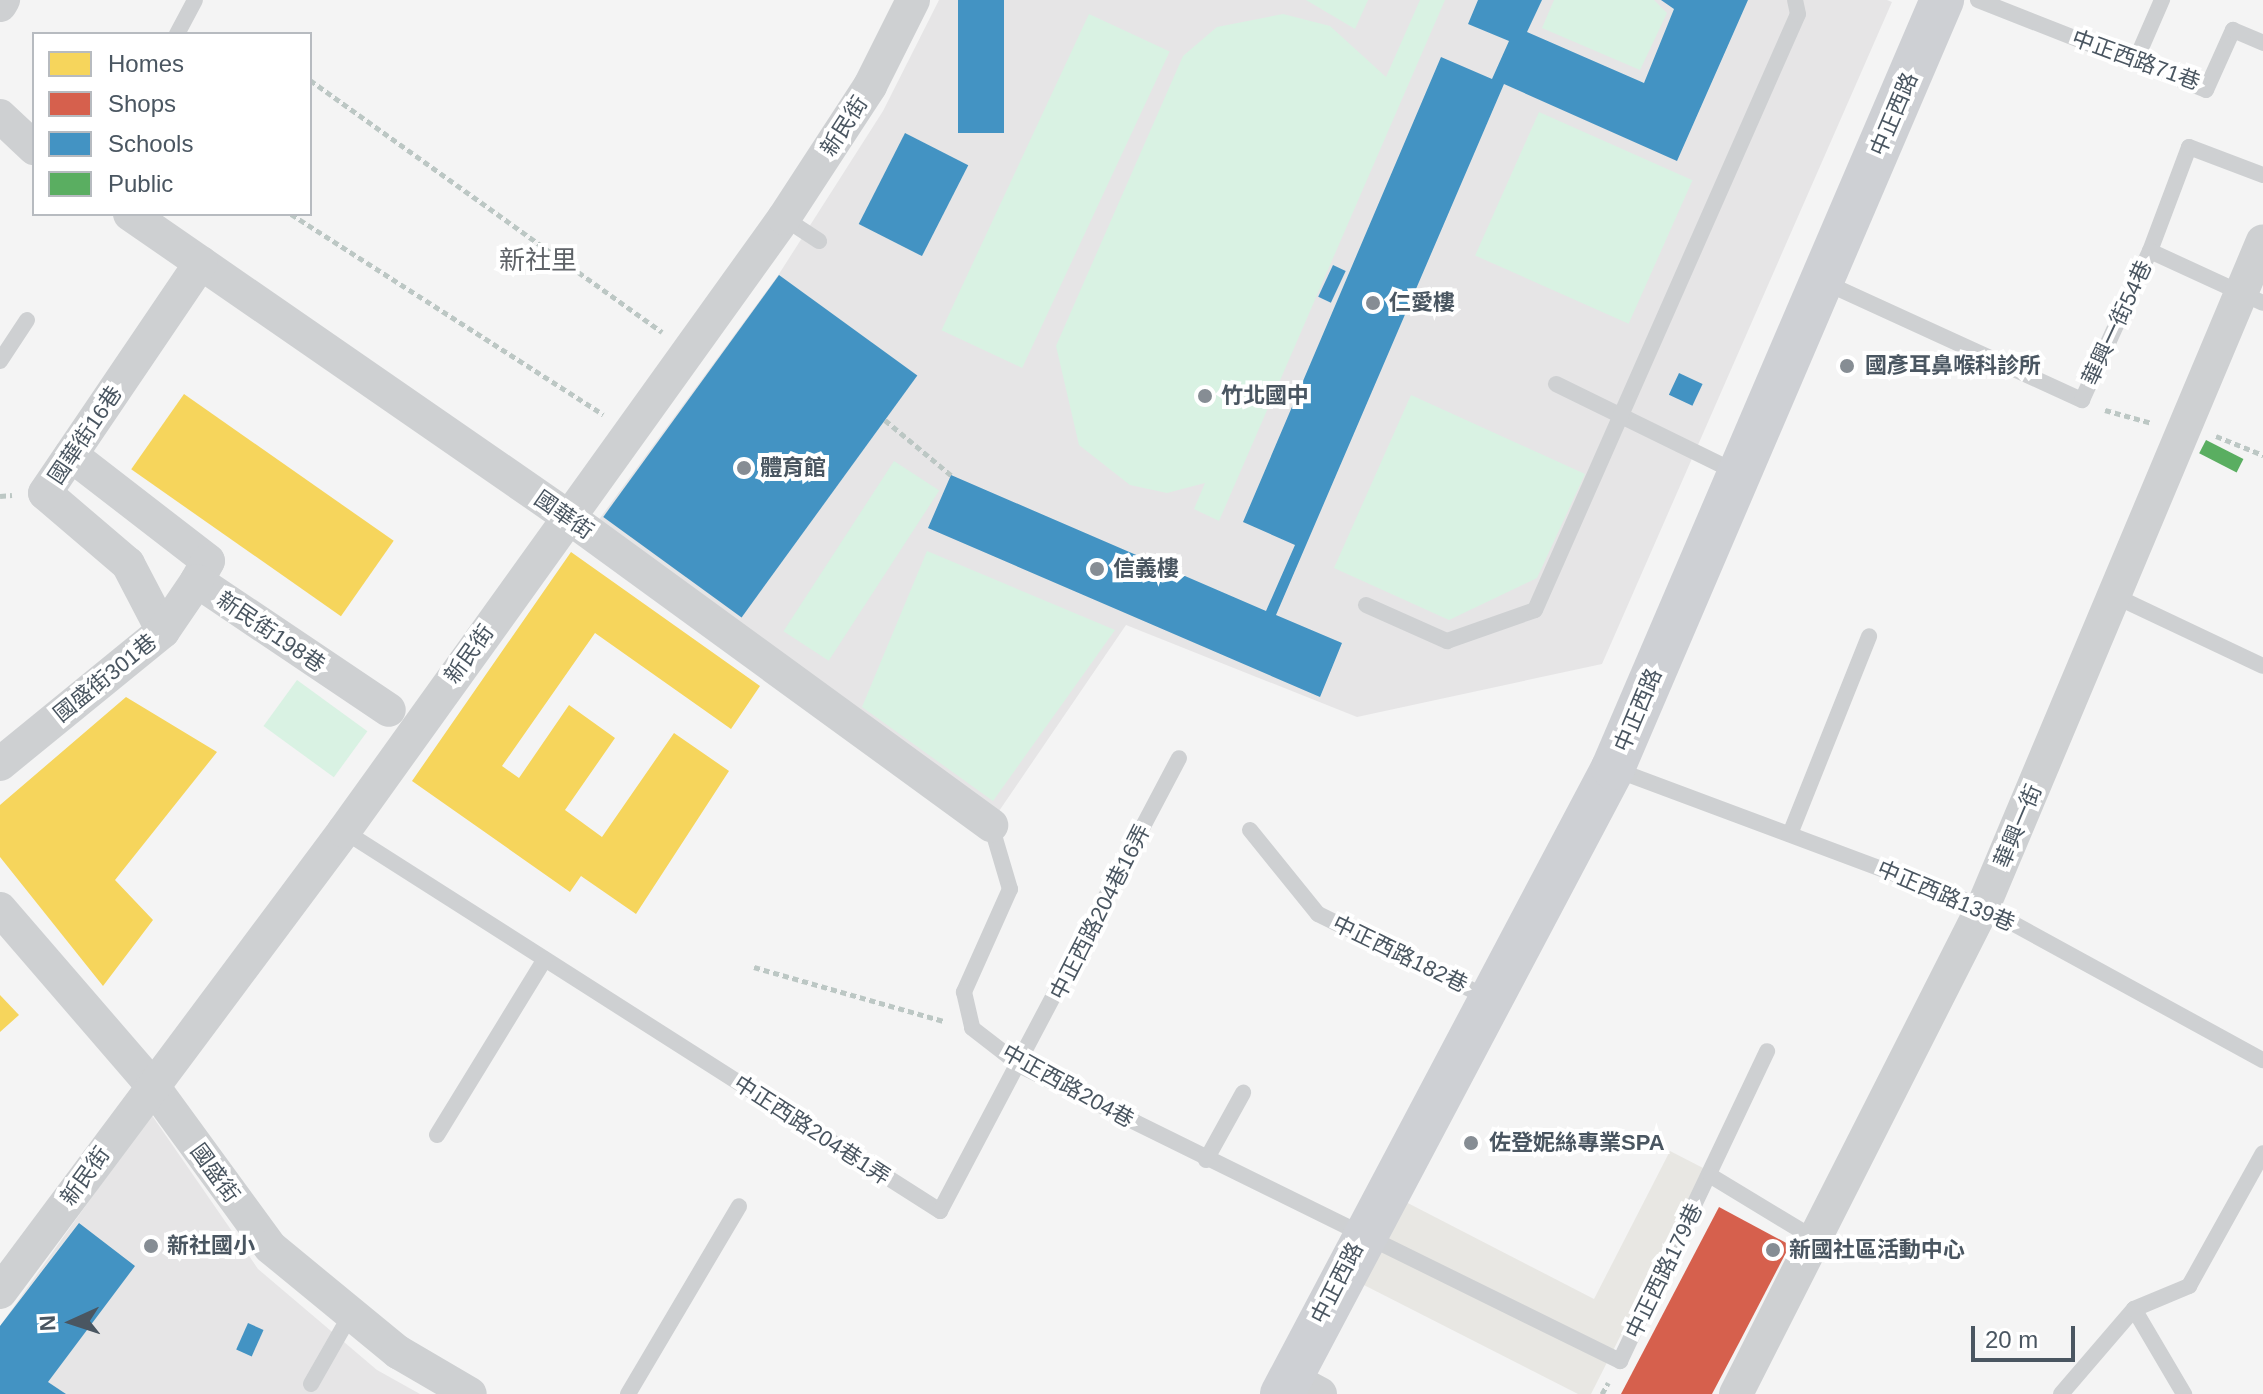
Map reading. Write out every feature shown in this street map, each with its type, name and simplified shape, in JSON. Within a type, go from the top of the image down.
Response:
[{"type":"main road","name":"中正西路","points":[[1297,1389],[1360,1238],[1493,1000],[1613,768],[1942,0]]},
{"type":"street","name":"新民街","points":[[0,1292],[35,1262],[152,1085],[344,831],[567,516],[784,218],[870,86],[913,0]]},
{"type":"street","points":[[0,116],[32,141]]},
{"type":"street","name":"國華街","points":[[133,216],[567,516],[991,825]]},
{"type":"street","name":"華興一街","points":[[1736,1394],[1983,907],[2188,426],[2252,298],[2263,241]]},
{"type":"street","name":"國華街16巷","points":[[163,631],[128,564],[45,493],[201,263]]},
{"type":"street","name":"新民街198巷","points":[[71,455],[208,561],[197,581],[389,710]]},
{"type":"street","name":"國盛街301巷","points":[[0,764],[163,631],[197,581]]},
{"type":"street","name":"國盛街","points":[[0,909],[152,1085],[270,1247],[351,1314],[470,1394]]},
{"type":"lane","points":[[178,32],[195,0]]},
{"type":"lane","points":[[1366,605],[1447,641],[1535,610],[1624,416],[1798,14],[1795,0]]},
{"type":"lane","name":"中正西路71巷","points":[[1978,0],[2206,90],[2233,30],[2263,43]]},
{"type":"lane","points":[[2135,62],[2162,0]]},
{"type":"lane","points":[[2150,251],[2189,147],[2263,175]]},
{"type":"lane","points":[[784,218],[819,241]]},
{"type":"lane","name":"華興一街54巷","points":[[2082,400],[2150,251],[2252,298]]},
{"type":"lane","points":[[1823,281],[2082,400]]},
{"type":"lane","points":[[0,361],[27,320]]},
{"type":"lane","points":[[1556,384],[1740,474]]},
{"type":"lane","points":[[2117,597],[2263,666]]},
{"type":"lane","points":[[1790,834],[1869,636]]},
{"type":"lane","name":"中正西路204巷16弄","points":[[1021,1066],[1179,758]]},
{"type":"lane","name":"中正西路139巷","points":[[1613,768],[1983,907],[2263,1060]]},
{"type":"lane","points":[[972,1028],[964,992],[1010,889],[991,825]]},
{"type":"lane","name":"中正西路182巷","points":[[1250,830],[1318,914],[1493,1000]]},
{"type":"lane","name":"中正西路204巷1弄","points":[[344,831],[940,1211],[1021,1066]]},
{"type":"lane","points":[[437,1135],[545,959]]},
{"type":"lane","name":"中正西路204巷","points":[[972,1028],[1021,1066],[1360,1238]]},
{"type":"lane","name":"中正西路179巷","points":[[1360,1238],[1620,1361],[1711,1176],[1767,1051]]},
{"type":"lane","points":[[1206,1160],[1243,1093]]},
{"type":"lane","points":[[2061,1394],[2134,1309],[2189,1286],[2256,1187],[2263,1153]]},
{"type":"lane","points":[[1711,1176],[1815,1239]]},
{"type":"lane","points":[[628,1394],[739,1206]]},
{"type":"lane","points":[[2134,1309],[2184,1394]]},
{"type":"lane","points":[[311,1384],[351,1314]]},
{"type":"path","points":[[312,81],[688,351]]},
{"type":"path","points":[[294,216],[631,432]]},
{"type":"path","points":[[2082,400],[2130,422],[2188,426],[2263,455]]},
{"type":"path","points":[[885,420],[951,475]]},
{"type":"path","points":[[754,967],[972,1028]]},
{"type":"shaded area","name":"竹北國中","points":[[939,0],[1892,2],[1602,664],[1357,717],[1126,625],[997,814],[592,529],[779,274],[883,111]]},
{"type":"shaded area","name":"新社國小","points":[[151,1114],[258,1269],[377,1370],[420,1394],[0,1394],[0,1326]]},
{"type":"shaded area","points":[[1670,1151],[1705,1169],[1591,1394],[1578,1394],[1358,1282],[1400,1199],[1594,1299]]},
{"type":"green space","points":[[1306,0],[1368,0],[1355,29]]},
{"type":"green space","points":[[1420,0],[1445,0],[1219,521],[1194,509],[1205,483],[1167,493],[1130,485],[1079,445],[1056,346],[1183,56],[1217,27],[1283,14],[1330,26],[1386,77]]},
{"type":"green space","points":[[1554,0],[1654,0],[1667,13],[1640,70],[1542,28]]},
{"type":"green space","points":[[1089,14],[1170,52],[1022,368],[942,330]]},
{"type":"green space","points":[[1539,112],[1692,180],[1629,324],[1475,255]]},
{"type":"green space","points":[[1411,395],[1585,474],[1537,578],[1449,620],[1334,568]]},
{"type":"green space","points":[[894,461],[939,490],[829,661],[783,631]]},
{"type":"green space","points":[[927,551],[1115,630],[993,801],[862,707]]},
{"type":"green space","points":[[297,680],[367,731],[334,777],[263,726]]},
{"type":"building: Homes","points":[[184,394],[394,541],[341,616],[131,469]]},
{"type":"building: Homes","points":[[571,552],[760,686],[731,729],[595,633],[502,766],[519,778],[569,705],[615,738],[565,810],[602,837],[674,733],[729,771],[636,914],[581,876],[570,892],[412,781]]},
{"type":"building: Homes","points":[[126,697],[217,752],[115,880],[153,920],[103,986],[0,857],[0,805]]},
{"type":"building: Homes","points":[[0,995],[19,1015],[0,1032]]},
{"type":"building: Shops","points":[[1719,1207],[1790,1245],[1740,1341],[1712,1394],[1621,1394]]},
{"type":"building: Schools","points":[[958,0],[1004,0],[1004,133],[958,133]]},
{"type":"building: Schools","points":[[1478,0],[1542,0],[1527,32],[1644,83],[1674,9],[1661,0],[1748,0],[1677,161],[1504,84],[1276,615],[1342,643],[1320,697],[928,528],[951,475],[1266,611],[1295,545],[1243,522],[1441,57],[1492,79],[1509,41],[1468,24]]},
{"type":"building: Schools","points":[[905,133],[968,165],[922,256],[859,224]]},
{"type":"building: Schools","points":[[1333,265],[1346,271],[1331,303],[1318,297]]},
{"type":"building: Schools","name":"體育館","points":[[779,275],[917,376],[742,617],[603,517]]},
{"type":"building: Schools","points":[[1679,373],[1703,384],[1692,406],[1669,395]]},
{"type":"building: Schools","points":[[79,1223],[135,1266],[48,1382],[66,1394],[0,1394],[0,1326]]},
{"type":"building: Schools","points":[[248,1323],[264,1330],[252,1356],[236,1349]]},
{"type":"building: Public","points":[[2206,440],[2243,459],[2237,472],[2199,453]]},
{"type":"place","name":"仁愛樓","points":[[1373,303]]},
{"type":"place","name":"國彥耳鼻喉科診所","points":[[1847,366]]},
{"type":"place","name":"竹北國中","points":[[1205,396]]},
{"type":"place","name":"體育館","points":[[744,468]]},
{"type":"place","name":"信義樓","points":[[1097,569]]},
{"type":"place","name":"佐登妮絲專業SPA","points":[[1471,1143]]},
{"type":"place","name":"新社國小","points":[[151,1246]]},
{"type":"place","name":"新國社區活動中心","points":[[1773,1250]]},
{"type":"district","name":"新社里","points":[[538,261]]}]
